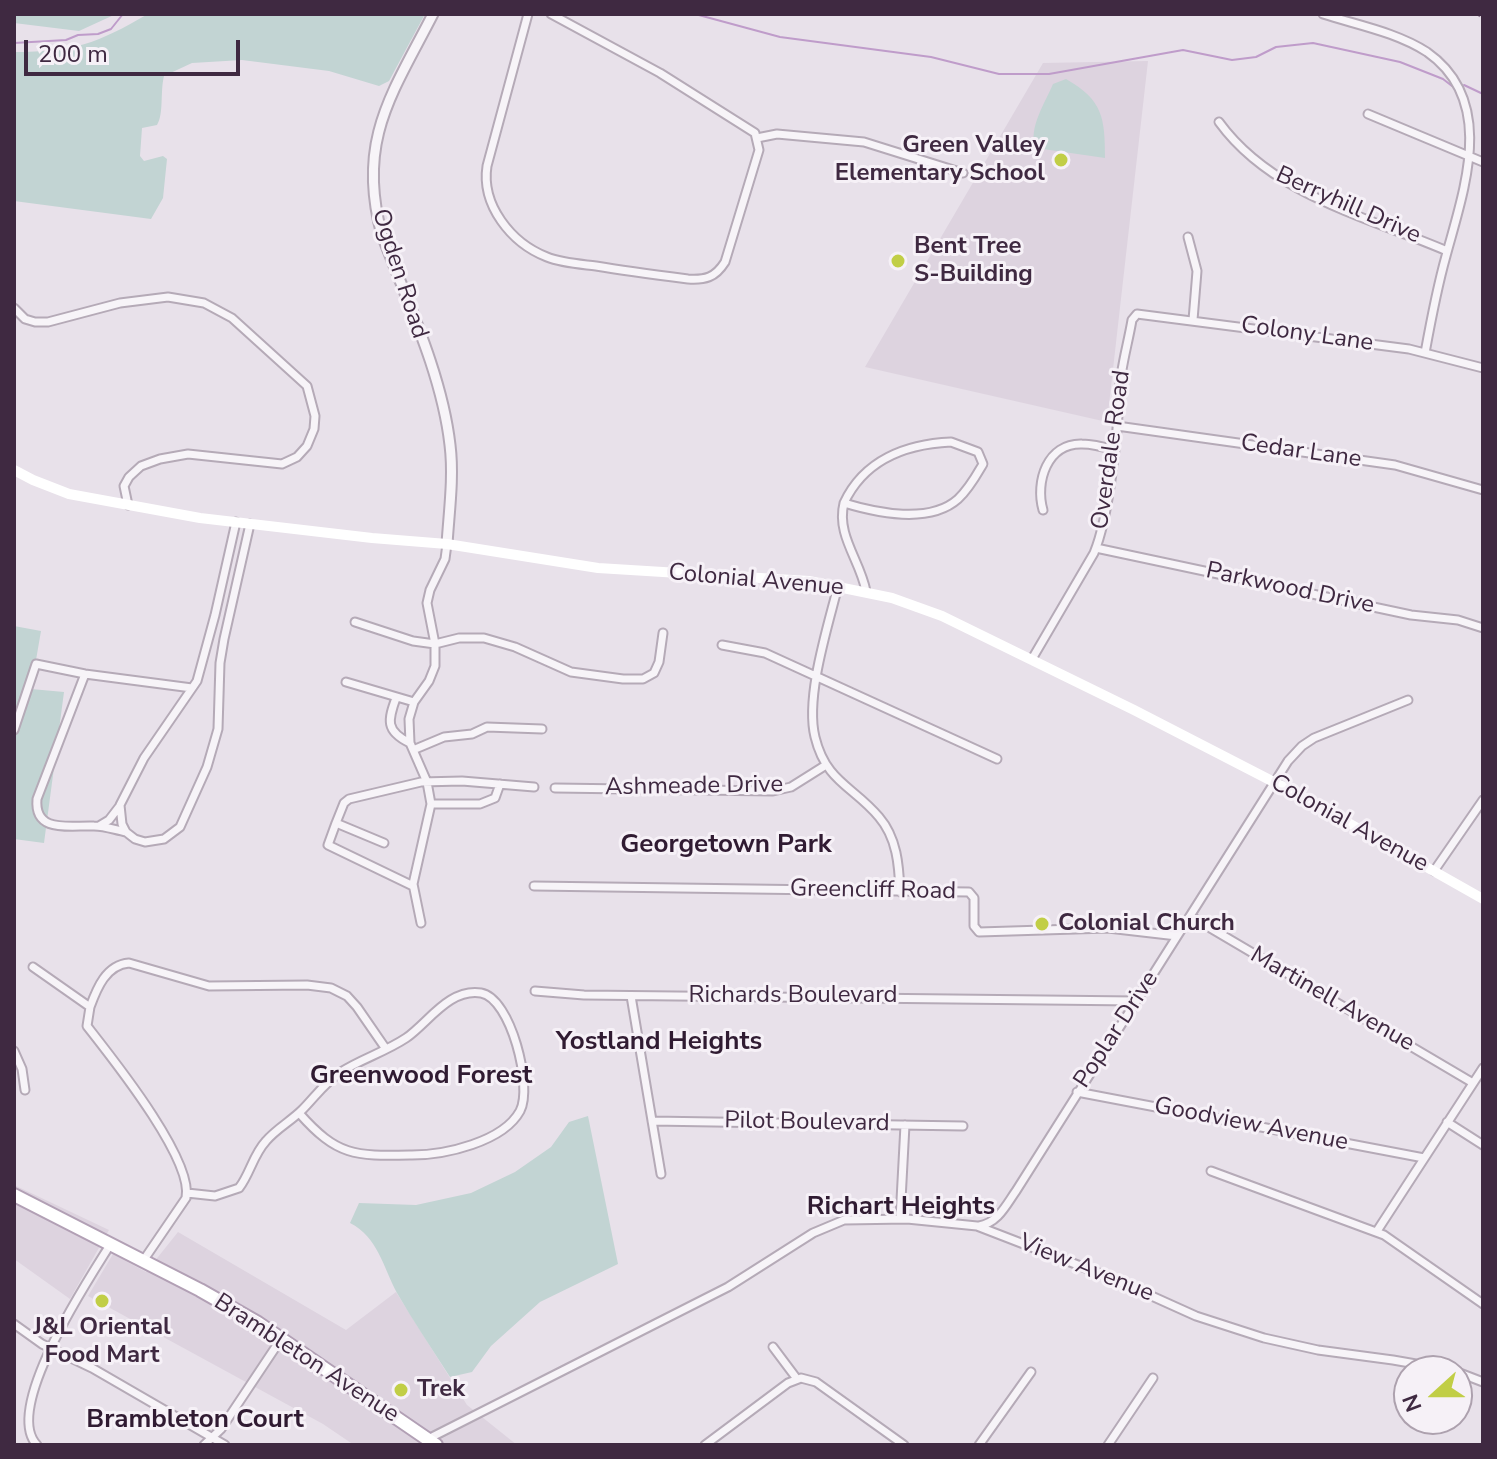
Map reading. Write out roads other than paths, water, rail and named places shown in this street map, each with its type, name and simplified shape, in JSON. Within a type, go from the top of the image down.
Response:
[{"type":"main road","name":"Colonial Avenue","points":[[14,470],[69,494],[250,524],[447,544],[598,568],[771,577],[866,591],[942,616],[1032,659],[1275,782],[1483,899]]},
{"type":"main road","name":"Brambleton Avenue","points":[[14,1195],[232,1308],[432,1442]]},
{"type":"street","name":"Ogden Road","points":[[433,14],[382,113],[373,162],[373,185],[382,235],[440,392],[447,423],[451,450],[447,544]]},
{"type":"street","points":[[528,14],[485,179],[489,202],[502,223],[537,253],[561,262],[664,276],[700,279],[713,276],[725,262],[759,150],[757,138],[750,128],[673,81],[551,14]]},
{"type":"street","points":[[1323,14],[1416,46],[1445,68],[1458,86],[1469,115],[1471,157],[1425,353]]},
{"type":"street","points":[[1368,114],[1483,162]]},
{"type":"street","name":"Berryhill Drive","points":[[1219,122],[1249,156],[1279,178],[1447,251]]},
{"type":"street","points":[[757,138],[777,134],[864,142],[963,173]]},
{"type":"street","points":[[1188,237],[1197,271],[1193,320]]},
{"type":"street","points":[[14,308],[25,319],[48,322],[120,303],[168,297],[204,303],[232,318],[307,386],[315,416],[314,429],[307,446],[297,457],[282,464],[188,454],[160,459],[141,466],[129,477],[124,486],[128,505]]},
{"type":"street","name":"Colony Lane","points":[[1132,320],[1140,313],[1193,320],[1425,353],[1483,368]]},
{"type":"street","name":"Overdale Road","points":[[1032,659],[1096,548],[1102,527],[1132,320]]},
{"type":"street","name":"Cedar Lane","points":[[1117,426],[1395,465],[1483,490]]},
{"type":"street","points":[[844,503],[883,511],[933,512],[958,499],[983,464],[981,456],[970,447],[951,442],[910,447],[887,456],[848,494],[844,503],[841,527],[858,563],[866,591]]},
{"type":"street","points":[[1043,510],[1040,482],[1047,465],[1058,451],[1080,443],[1114,450]]},
{"type":"street","points":[[99,826],[109,820],[120,805],[144,758],[192,688],[204,657],[236,522]]},
{"type":"street","points":[[85,674],[37,799],[36,811],[40,820],[50,824],[99,826],[126,832],[145,842],[164,839],[180,827],[203,779],[218,729],[220,663],[229,608],[250,524]]},
{"type":"street","points":[[421,923],[413,886],[431,804],[427,782],[412,746],[409,719],[414,702],[432,674],[436,656],[428,598],[445,559],[447,544]]},
{"type":"street","name":"Parkwood Drive","points":[[1096,548],[1411,615],[1458,620],[1483,628]]},
{"type":"street","points":[[838,586],[817,678],[813,728],[826,765],[841,785],[878,815],[885,825],[897,853],[900,892]]},
{"type":"street","points":[[355,622],[413,641],[435,644],[459,638],[484,638],[515,647],[571,672],[603,678],[643,679],[656,669],[663,633]]},
{"type":"street","points":[[722,645],[765,653],[997,759]]},
{"type":"street","points":[[14,730],[36,664],[85,674],[192,688]]},
{"type":"street","points":[[346,682],[414,702]]},
{"type":"street","points":[[396,698],[389,715],[391,726],[412,746]]},
{"type":"street","name":"Poplar Drive","points":[[977,1226],[987,1225],[999,1215],[1295,753],[1314,738],[1408,700]]},
{"type":"street","points":[[412,746],[444,737],[472,734],[487,727],[542,729]]},
{"type":"street","name":"Ashmeade Drive","points":[[555,788],[773,791],[791,787],[826,765]]},
{"type":"street","points":[[413,886],[328,845],[344,803],[349,799],[427,782],[534,787]]},
{"type":"street","points":[[431,804],[480,804],[495,798],[500,784]]},
{"type":"street","points":[[1434,871],[1483,800]]},
{"type":"street","points":[[120,805],[120,818],[126,832]]},
{"type":"street","points":[[336,823],[384,843]]},
{"type":"street","name":"Greencliff Road","points":[[534,886],[972,894],[974,926],[979,932],[1108,928],[1177,936]]},
{"type":"street","name":"Martinell Avenue","points":[[1190,916],[1473,1083]]},
{"type":"street","points":[[143,1261],[187,1193],[182,1171],[170,1144],[120,1068],[87,1026],[90,1007],[109,971],[119,964],[129,963],[209,986],[323,986],[347,996],[364,1015],[386,1049]]},
{"type":"street","points":[[33,967],[90,1007]]},
{"type":"street","name":"Richards Boulevard","points":[[535,991],[631,996],[1136,1001]]},
{"type":"street","points":[[187,1193],[215,1196],[239,1188],[266,1141],[334,1077],[414,1032],[455,998],[472,993],[489,995],[505,1013],[521,1067],[524,1098],[519,1113],[495,1134],[431,1155],[369,1155],[336,1147],[317,1133],[299,1113]]},
{"type":"street","points":[[631,996],[661,1174]]},
{"type":"street","points":[[14,1051],[22,1069],[25,1090]]},
{"type":"street","points":[[1377,1231],[1483,1068]]},
{"type":"street","name":"Goodview Avenue","points":[[1077,1092],[1424,1158]]},
{"type":"street","name":"Pilot Boulevard","points":[[652,1121],[963,1126]]},
{"type":"street","points":[[1447,1122],[1483,1145]]},
{"type":"street","points":[[900,1219],[905,1125]]},
{"type":"street","points":[[1211,1171],[1377,1231],[1483,1304]]},
{"type":"street","name":"View Avenue","points":[[432,1442],[598,1351],[728,1287],[822,1227],[844,1220],[900,1219],[977,1226],[1114,1279],[1196,1316],[1264,1338],[1318,1350],[1393,1360]]},
{"type":"street","points":[[37,1445],[30,1435],[28,1420],[37,1382],[66,1316],[110,1245]]},
{"type":"street","points":[[14,1324],[50,1348],[92,1368],[225,1445]]},
{"type":"street","points":[[204,1445],[213,1437],[281,1339]]},
{"type":"street","points":[[773,1347],[797,1379],[816,1382],[904,1445]]},
{"type":"street","points":[[979,1445],[1031,1372]]},
{"type":"street","points":[[1108,1445],[1153,1378]]},
{"type":"street","points":[[705,1445],[797,1379]]},
{"type":"waterway","points":[[14,43],[66,40],[78,35],[98,34],[111,29],[123,14]]},
{"type":"waterway","points":[[695,14],[780,37],[931,57],[999,74],[1049,74],[1183,50],[1232,60],[1256,57],[1276,47],[1313,43],[1400,62],[1443,79],[1452,86]]},
{"type":"waterway","points":[[1464,85],[1483,94]]},
{"type":"railway","points":[[1477,14],[1483,19]]},
{"type":"place","name":"Green Valley Elementary School","points":[[1061,160]]},
{"type":"place","name":"Bent Tree S-Building","points":[[898,261]]},
{"type":"place","name":"Colonial Church","points":[[1042,924]]},
{"type":"place","name":"J&L Oriental Food Mart","points":[[102,1301]]},
{"type":"place","name":"Trek","points":[[401,1390]]},
{"type":"district","name":"Georgetown Park","points":[[726,846]]},
{"type":"district","name":"Yostland Heights","points":[[659,1043]]},
{"type":"district","name":"Greenwood Forest","points":[[421,1077]]},
{"type":"district","name":"Richart Heights","points":[[901,1208]]},
{"type":"district","name":"Brambleton Court","points":[[195,1421]]}]
